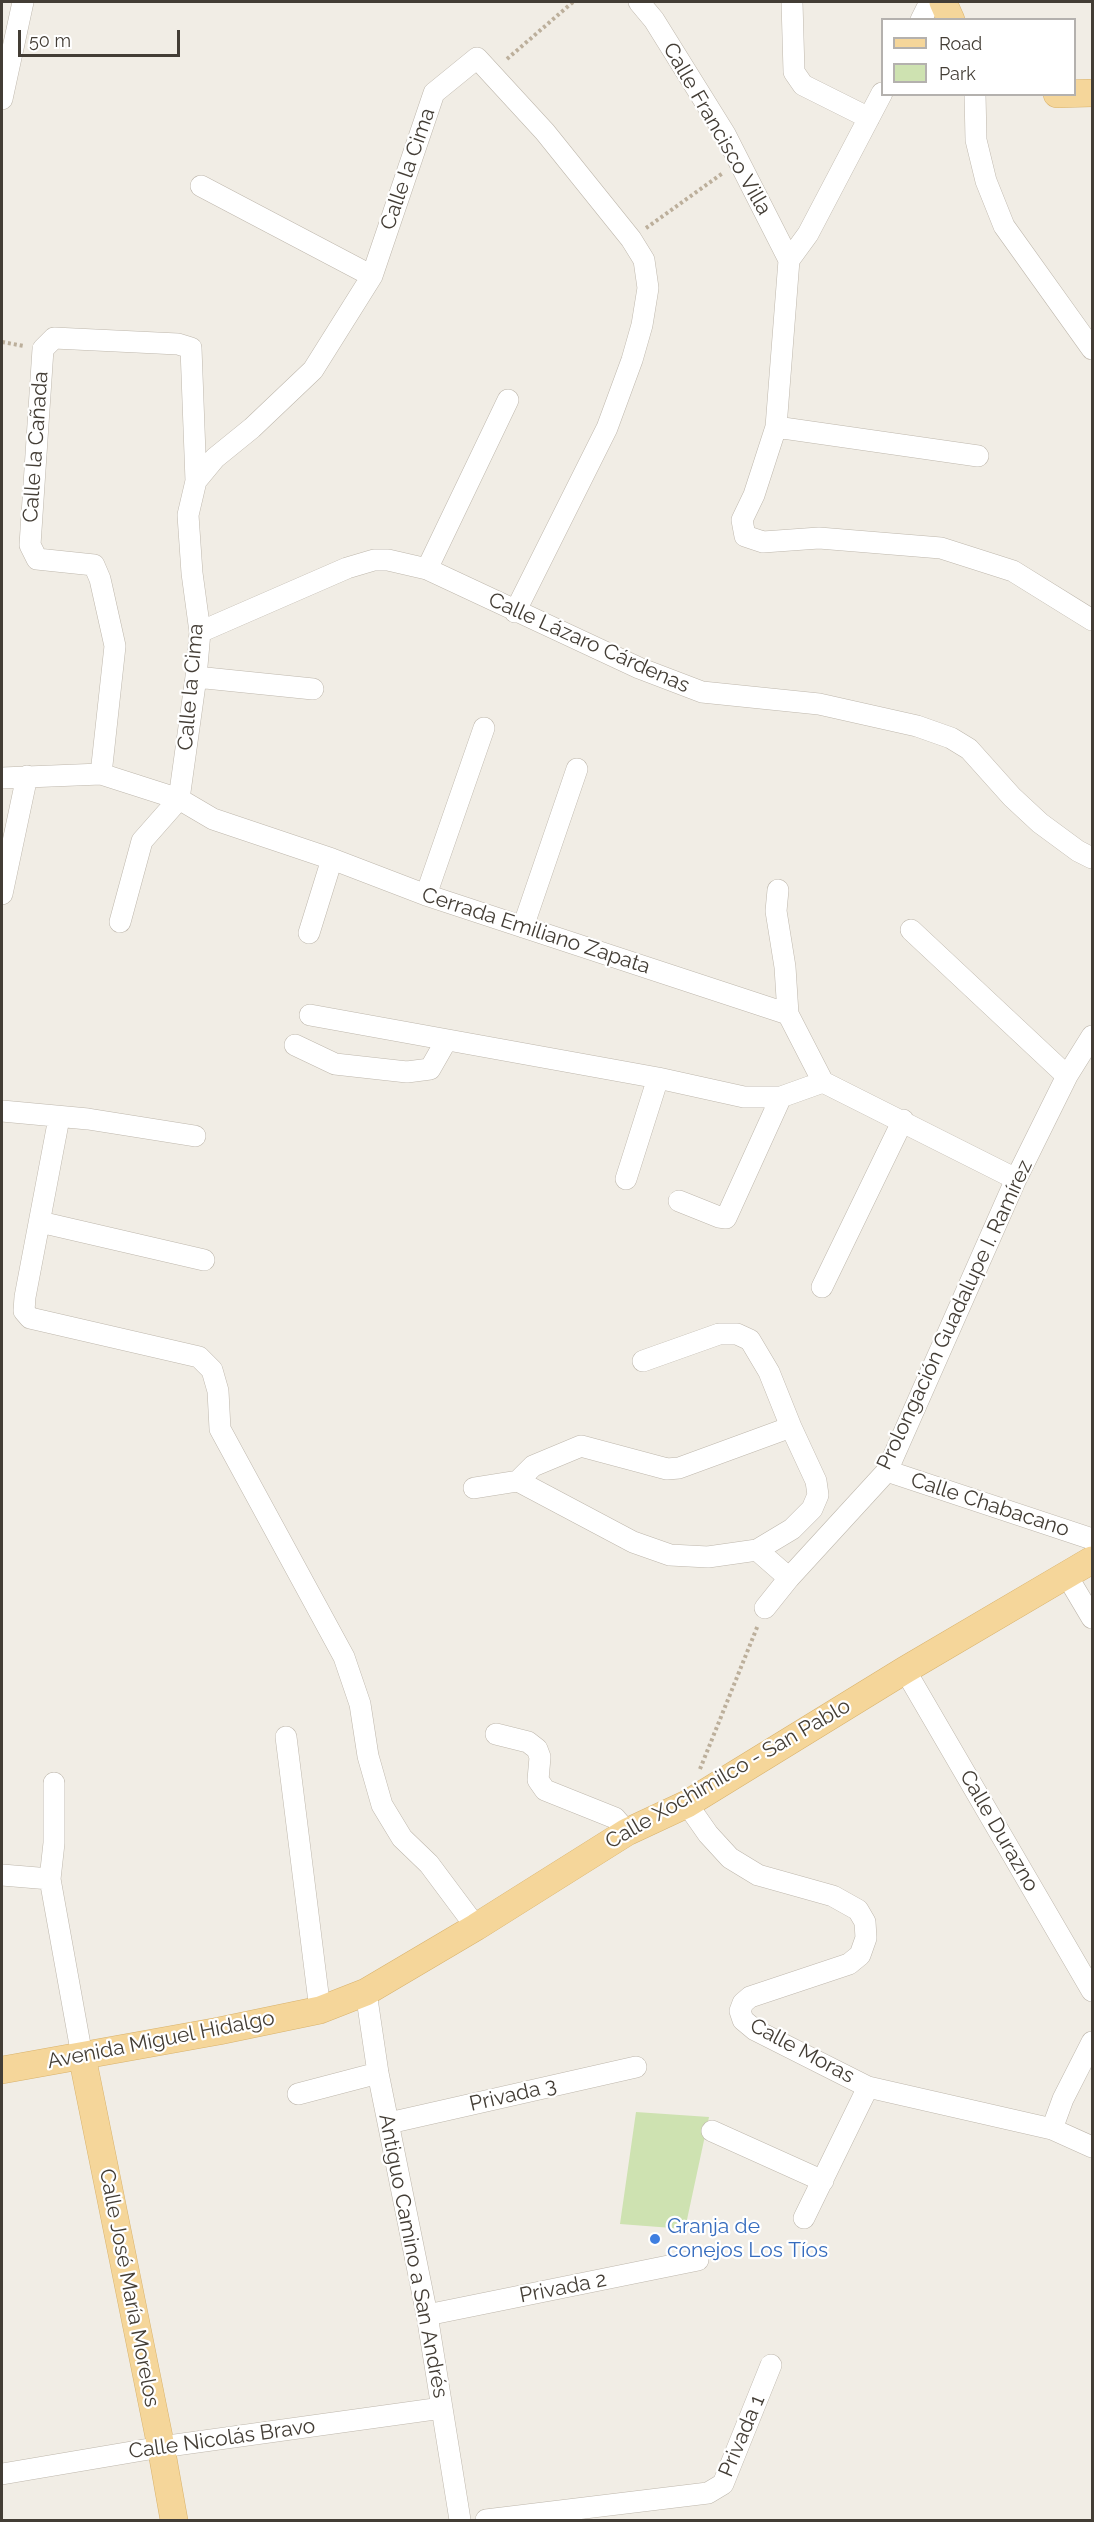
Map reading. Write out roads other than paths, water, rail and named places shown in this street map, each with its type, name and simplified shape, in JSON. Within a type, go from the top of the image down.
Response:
[{"type":"main road","points":[[944,2],[950,18]]},
{"type":"main road","points":[[1076,93],[1092,93]]},
{"type":"main road","name":"Calle Xochimilco - San Pablo","points":[[366,1992],[476,1927],[627,1832],[687,1804],[905,1670],[1092,1560]]},
{"type":"main road","name":"Avenida Miguel Hidalgo","points":[[2,2070],[219,2031],[320,2010],[366,1992]]},
{"type":"main road","name":"Calle José María Morelos","points":[[82,2056],[174,2520]]},
{"type":"street","points":[[2,99],[23,2]]},
{"type":"street","name":"Calle Francisco Villa","points":[[639,2],[654,20],[725,134],[789,260]]},
{"type":"street","points":[[792,2],[794,72],[803,85],[869,118]]},
{"type":"street","points":[[922,18],[930,2]]},
{"type":"street","name":"Calle la Cima","points":[[179,799],[200,632],[192,573],[188,515],[196,481],[215,458],[252,428],[313,370],[372,276],[434,93],[477,57],[545,132],[631,239],[644,260],[648,288],[642,326],[607,428],[515,612]]},
{"type":"street","points":[[881,95],[808,234],[789,260],[776,427],[754,495],[742,520],[745,536],[763,542],[819,538],[941,548],[1013,571],[1092,620]]},
{"type":"street","points":[[975,96],[976,140],[986,181],[1004,225],[1092,349]]},
{"type":"street","points":[[201,186],[372,276]]},
{"type":"street","name":"Calle la Cañada","points":[[101,774],[115,646],[100,579],[94,565],[37,559],[30,545],[43,349],[54,338],[177,344],[191,348],[196,481]]},
{"type":"street","points":[[427,569],[508,400]]},
{"type":"street","points":[[776,427],[978,456]]},
{"type":"street","name":"Calle Lázaro Cárdenas","points":[[200,632],[347,568],[374,560],[388,560],[427,569],[639,668],[702,692],[819,705],[916,726],[951,738],[969,748],[1012,797],[1040,823],[1092,858]]},
{"type":"street","points":[[196,677],[313,689]]},
{"type":"street","points":[[426,895],[484,729]]},
{"type":"street","points":[[523,927],[577,769]]},
{"type":"street","name":"Cerrada Emiliano Zapata","points":[[2,778],[101,774],[179,799],[213,819],[332,859],[426,895],[788,1014]]},
{"type":"street","points":[[2,894],[27,776]]},
{"type":"street","points":[[120,922],[142,841],[179,799]]},
{"type":"street","points":[[309,933],[332,859]]},
{"type":"street","points":[[778,890],[776,911],[785,967],[788,1014],[823,1082],[903,1120],[1016,1179]]},
{"type":"street","points":[[911,930],[1067,1076]]},
{"type":"street","points":[[310,1015],[658,1078],[744,1097],[781,1097],[823,1082]]},
{"type":"street","name":"Prolongación Guadalupe I. Ramírez","points":[[765,1608],[789,1578],[887,1472],[1016,1179],[1067,1076],[1092,1036]]},
{"type":"street","points":[[295,1045],[335,1064],[407,1072],[430,1069],[446,1041]]},
{"type":"street","points":[[626,1179],[658,1078]]},
{"type":"street","points":[[679,1201],[726,1218],[781,1097]]},
{"type":"street","points":[[2,1111],[88,1119],[195,1136]]},
{"type":"street","points":[[59,1118],[24,1311],[30,1318],[199,1357],[212,1370],[218,1391],[220,1429],[344,1657],[360,1704],[368,1756],[382,1805],[402,1838],[429,1864],[476,1927]]},
{"type":"street","points":[[822,1287],[903,1120]]},
{"type":"street","points":[[40,1222],[204,1260]]},
{"type":"street","points":[[518,1481],[633,1542],[670,1555],[708,1557],[757,1550],[792,1529],[812,1509],[818,1496],[816,1481],[769,1372],[750,1340],[736,1334],[719,1334],[643,1361]]},
{"type":"street","points":[[474,1488],[518,1481],[533,1466],[581,1446],[667,1469],[679,1468],[791,1427]]},
{"type":"street","name":"Calle Chabacano","points":[[887,1472],[1092,1539]]},
{"type":"street","points":[[757,1550],[789,1578]]},
{"type":"street","points":[[1067,1576],[1092,1618]]},
{"type":"street","name":"Calle Durazno","points":[[905,1670],[1092,1991]]},
{"type":"street","points":[[496,1734],[528,1742],[537,1749],[540,1757],[538,1780],[545,1790],[615,1818],[627,1832]]},
{"type":"street","points":[[286,1737],[320,2010]]},
{"type":"street","points":[[54,1783],[54,1843],[50,1879],[82,2056]]},
{"type":"street","name":"Calle Moras","points":[[687,1804],[708,1834],[730,1858],[758,1875],[833,1896],[858,1910],[865,1923],[866,1938],[860,1955],[849,1964],[750,1997],[743,2003],[740,2011],[743,2020],[755,2030],[868,2086],[1052,2129]]},
{"type":"street","points":[[2,1875],[50,1879]]},
{"type":"street","name":"Antiguo Camino a San Andrés","points":[[366,1992],[378,2073],[427,2315],[460,2520]]},
{"type":"street","points":[[1092,2042],[1063,2099],[1052,2129],[1092,2147]]},
{"type":"street","name":"Privada 3","points":[[389,2123],[636,2067]]},
{"type":"street","points":[[298,2094],[378,2073]]},
{"type":"street","points":[[804,2218],[868,2086]]},
{"type":"street","points":[[712,2131],[823,2181]]},
{"type":"street","name":"Privada 2","points":[[427,2315],[698,2260]]},
{"type":"street","name":"Privada 1","points":[[486,2520],[708,2493],[723,2484],[771,2365]]},
{"type":"street","name":"Calle Nicolás Bravo","points":[[2,2474],[161,2447],[442,2408]]},
{"type":"place","name":"Granja de conejos Los Tíos","points":[[655,2239]]}]
